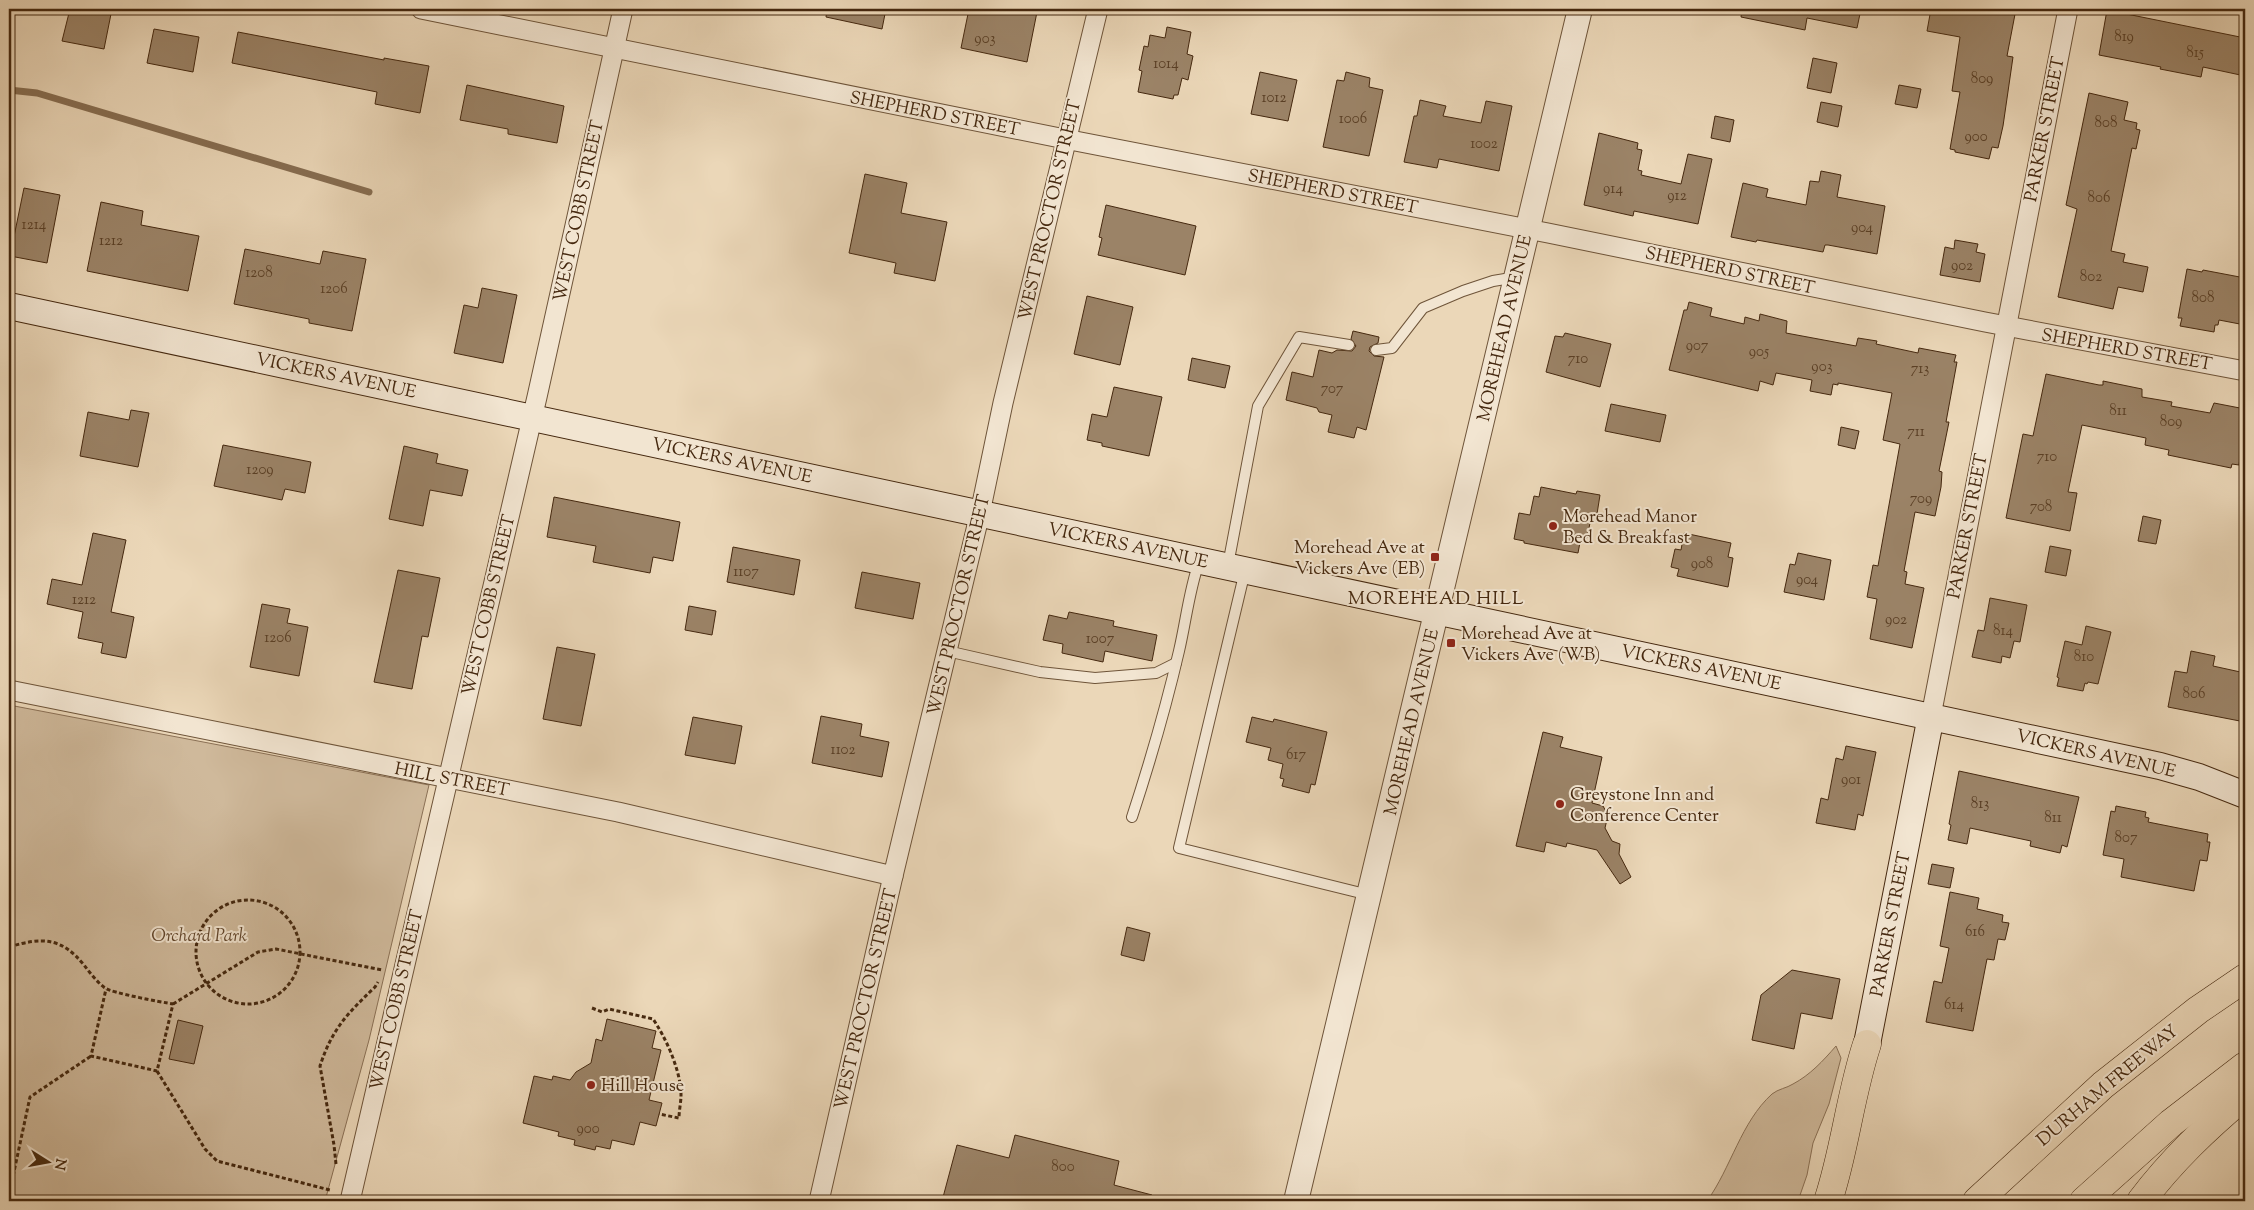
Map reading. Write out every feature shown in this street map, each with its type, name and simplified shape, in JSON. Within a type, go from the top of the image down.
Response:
[{"type":"highway","name":"DURHAM FREEWAY","points":[[1977,1201],[2103,1085],[2198,1010],[2245,978]]},
{"type":"highway","points":[[1828,1201],[1835,1179],[1858,1071],[1867,1044]]},
{"type":"highway","points":[[2084,1201],[2171,1123],[2245,1066]]},
{"type":"highway","points":[[2141,1201],[2165,1170],[2210,1125],[2245,1094]]},
{"type":"main road","name":"VICKERS AVENUE","points":[[9,306],[2160,766],[2199,777],[2245,795]]},
{"type":"main road","name":"PARKER STREET","points":[[1867,1044],[1931,716]]},
{"type":"street","name":"SHEPHERD STREET","points":[[421,9],[2006,326],[2245,371]]},
{"type":"street","name":"WEST COBB STREET","points":[[350,1201],[532,417],[623,9]]},
{"type":"street","name":"WEST PROCTOR STREET","points":[[819,1201],[893,876],[980,513],[1003,403],[1065,139],[1098,9]]},
{"type":"street","name":"MOREHEAD AVENUE","points":[[1296,1201],[1580,9]]},
{"type":"street","name":"PARKER STREET","points":[[1931,716],[2068,9]]},
{"type":"street","name":"HILL STREET","points":[[9,690],[628,814],[893,876]]},
{"type":"lane","points":[[1376,350],[1392,348],[1423,308],[1492,281],[1517,278]]},
{"type":"lane","points":[[1349,344],[1299,337],[1258,406],[1236,568],[1180,848],[1370,896]]},
{"type":"lane","points":[[1132,817],[1151,760],[1176,663],[1192,579],[1199,560]]},
{"type":"lane","points":[[947,651],[1040,672],[1095,678],[1156,673],[1176,663]]},
{"type":"path","points":[[258,901],[269,904],[280,911],[294,926],[300,954],[297,971],[292,981],[277,996],[256,1004],[234,1002],[215,992],[207,982],[198,964],[197,943],[205,923],[213,914],[235,902],[258,901]]},
{"type":"path","points":[[9,947],[30,941],[46,940],[60,944],[72,952],[106,989],[173,1004]]},
{"type":"path","points":[[329,1196],[331,1189],[217,1161],[205,1149],[157,1071],[173,1004],[258,952],[276,950],[402,974]]},
{"type":"path","points":[[336,1168],[334,1145],[320,1066],[322,1056],[341,1021],[375,987],[383,963]]},
{"type":"path","points":[[9,1195],[30,1097],[91,1056],[106,989]]},
{"type":"path","points":[[592,1008],[602,1012],[609,1009],[652,1019],[662,1032],[674,1063],[681,1094],[679,1118],[659,1114]]},
{"type":"path","points":[[91,1056],[157,1071]]},
{"type":"green space","name":"Orchard Park","points":[[9,705],[429,785],[369,1040],[325,1201],[9,1201]]},
{"type":"green space","points":[[1836,1046],[1841,1058],[1829,1104],[1813,1143],[1807,1175],[1798,1201],[1707,1201],[1723,1174],[1744,1131],[1761,1105],[1774,1092],[1791,1085],[1811,1072]]},
{"type":"building","points":[[70,9],[112,9],[104,49],[62,41]]},
{"type":"building","points":[[827,9],[886,9],[882,29],[826,17]]},
{"type":"building","points":[[969,9],[1021,9],[1037,12],[1027,62],[961,48]]},
{"type":"building","points":[[1742,9],[1861,9],[1857,28],[1807,18],[1805,30],[1741,17]]},
{"type":"building","points":[[1931,9],[1951,9],[1980,14],[1981,9],[2016,9],[2007,56],[2013,57],[2003,126],[1998,148],[1992,147],[1989,159],[1955,152],[1955,150],[1950,149],[1960,92],[1952,91],[1960,37],[1927,31]]},
{"type":"building","points":[[2107,10],[2245,38],[2245,76],[2203,67],[2201,77],[2099,55]]},
{"type":"building","points":[[1167,27],[1191,32],[1187,54],[1193,56],[1188,80],[1182,78],[1178,95],[1174,95],[1173,99],[1138,92],[1142,71],[1139,70],[1144,46],[1148,47],[1150,35],[1165,38]]},
{"type":"building","points":[[154,29],[199,37],[193,72],[147,63]]},
{"type":"building","points":[[238,32],[384,60],[384,58],[429,66],[420,113],[375,104],[377,92],[232,63]]},
{"type":"building","points":[[1813,58],[1837,63],[1831,93],[1807,88]]},
{"type":"building","points":[[1260,72],[1297,80],[1288,121],[1251,114]]},
{"type":"building","points":[[1346,72],[1370,78],[1369,87],[1383,90],[1369,156],[1323,147],[1337,80],[1344,81]]},
{"type":"building","points":[[467,85],[564,106],[557,143],[508,134],[508,129],[460,120]]},
{"type":"building","points":[[1899,85],[1921,89],[1917,108],[1895,104]]},
{"type":"building","points":[[2089,93],[2128,102],[2124,120],[2137,123],[2136,129],[2140,130],[2136,149],[2132,148],[2111,251],[2125,254],[2123,262],[2148,267],[2143,292],[2118,287],[2113,309],[2058,297],[2077,209],[2066,205]]},
{"type":"building","points":[[1420,100],[1446,106],[1443,116],[1481,123],[1486,101],[1512,106],[1499,171],[1439,159],[1437,168],[1404,162],[1414,116],[1417,116]]},
{"type":"building","points":[[1821,102],[1842,106],[1838,127],[1817,122]]},
{"type":"building","points":[[1715,116],[1734,120],[1730,142],[1711,138]]},
{"type":"building","points":[[1599,133],[1638,143],[1637,149],[1642,150],[1638,170],[1642,171],[1641,175],[1681,184],[1688,154],[1712,159],[1698,224],[1634,211],[1633,216],[1584,205]]},
{"type":"building","points":[[1821,171],[1841,175],[1837,197],[1885,206],[1877,254],[1828,245],[1825,245],[1823,252],[1731,237],[1743,183],[1768,189],[1766,197],[1806,205],[1810,181],[1819,182]]},
{"type":"building","points":[[865,174],[907,183],[901,213],[947,222],[935,281],[894,273],[896,263],[849,253]]},
{"type":"building","points":[[24,188],[60,195],[47,263],[10,256]]},
{"type":"building","points":[[101,202],[143,211],[141,225],[199,236],[188,291],[87,271]]},
{"type":"building","points":[[1106,205],[1196,226],[1185,275],[1098,255],[1102,238],[1099,237]]},
{"type":"building","points":[[1955,240],[1978,244],[1976,252],[1985,254],[1980,282],[1940,275],[1945,247],[1954,249]]},
{"type":"building","points":[[245,249],[320,264],[323,251],[366,259],[352,331],[309,323],[309,319],[234,304]]},
{"type":"building","points":[[2187,269],[2245,278],[2245,325],[2219,320],[2218,325],[2215,325],[2214,332],[2180,326],[2182,318],[2178,318]]},
{"type":"building","points":[[482,288],[517,295],[503,363],[454,353],[464,305],[478,308]]},
{"type":"building","points":[[1087,296],[1133,307],[1120,365],[1074,354]]},
{"type":"building","points":[[1689,302],[1712,308],[1710,316],[1744,324],[1745,317],[1759,321],[1760,314],[1787,321],[1786,333],[1856,346],[1858,338],[1877,341],[1876,344],[1918,353],[1919,348],[1956,355],[1954,362],[1957,362],[1946,422],[1949,422],[1939,471],[1942,472],[1941,487],[1935,516],[1915,512],[1904,571],[1907,572],[1905,584],[1924,588],[1912,648],[1870,639],[1877,599],[1867,597],[1873,565],[1878,566],[1900,444],[1883,440],[1892,393],[1838,383],[1838,385],[1833,384],[1831,395],[1810,391],[1812,380],[1776,373],[1773,385],[1760,381],[1758,391],[1669,370],[1684,310],[1687,310]]},
{"type":"building","points":[[1353,331],[1379,337],[1378,343],[1370,347],[1369,351],[1374,356],[1384,357],[1366,430],[1357,427],[1354,438],[1328,432],[1332,415],[1319,412],[1317,408],[1286,400],[1292,372],[1313,377],[1319,350],[1332,353],[1337,350],[1352,351],[1356,346],[1351,339]]},
{"type":"building","points":[[1565,333],[1611,344],[1600,387],[1546,372],[1555,336],[1563,337]]},
{"type":"building","points":[[1192,358],[1230,366],[1225,388],[1188,380]]},
{"type":"building","points":[[2046,374],[2099,385],[2103,385],[2103,381],[2142,389],[2142,397],[2172,402],[2171,406],[2210,413],[2214,403],[2245,409],[2245,452],[2241,451],[2239,465],[2232,464],[2231,468],[2168,455],[2169,450],[2145,445],[2146,438],[2082,425],[2068,492],[2077,493],[2070,531],[2006,518],[2023,434],[2033,436]]},
{"type":"building","points":[[1114,387],[1162,397],[1149,456],[1102,446],[1102,443],[1087,440],[1092,414],[1107,417]]},
{"type":"building","points":[[1611,404],[1666,415],[1660,442],[1605,431]]},
{"type":"building","points":[[131,410],[149,413],[138,467],[80,456],[88,412],[129,420]]},
{"type":"building","points":[[1841,427],[1859,431],[1855,449],[1838,445]]},
{"type":"building","points":[[223,445],[311,462],[305,493],[285,489],[282,500],[214,486]]},
{"type":"building","points":[[404,446],[438,454],[436,463],[468,470],[462,496],[430,490],[423,526],[389,519]]},
{"type":"building","name":"Morehead Manor Bed & Breakfast","points":[[1541,487],[1576,494],[1577,491],[1600,495],[1597,514],[1592,513],[1587,538],[1581,537],[1578,553],[1524,543],[1524,541],[1514,539],[1519,513],[1530,515],[1534,496],[1539,497]]},
{"type":"building","points":[[554,497],[680,522],[673,561],[653,557],[650,573],[593,562],[596,546],[547,537]]},
{"type":"building","points":[[2143,516],[2161,520],[2156,544],[2138,541]]},
{"type":"building","points":[[93,533],[126,540],[111,612],[134,617],[126,658],[101,653],[103,643],[78,638],[83,612],[47,604],[52,579],[82,585]]},
{"type":"building","points":[[1684,533],[1731,543],[1728,557],[1733,558],[1728,587],[1677,576],[1679,569],[1671,567],[1675,549],[1681,550]]},
{"type":"building","points":[[2050,546],[2071,550],[2066,576],[2045,572]]},
{"type":"building","points":[[733,547],[800,560],[794,595],[727,582]]},
{"type":"building","points":[[1798,553],[1831,560],[1824,600],[1784,592],[1790,564],[1795,565]]},
{"type":"building","points":[[398,570],[440,578],[428,637],[422,636],[412,689],[374,682]]},
{"type":"building","points":[[862,572],[920,583],[913,619],[855,608]]},
{"type":"building","points":[[1990,598],[2027,605],[2020,642],[2014,641],[2010,658],[2002,656],[2001,663],[1972,657],[1978,630],[1984,631]]},
{"type":"building","points":[[262,604],[290,609],[287,623],[308,627],[299,676],[250,667]]},
{"type":"building","points":[[689,606],[716,611],[712,635],[685,630]]},
{"type":"building","points":[[1069,612],[1114,621],[1113,626],[1157,635],[1152,661],[1105,651],[1103,662],[1062,653],[1063,644],[1043,640],[1049,615],[1067,619]]},
{"type":"building","points":[[2086,626],[2111,632],[2098,684],[2085,683],[2083,691],[2057,686],[2059,678],[2057,677],[2065,641],[2082,645]]},
{"type":"building","points":[[557,647],[595,654],[581,726],[543,719]]},
{"type":"building","points":[[2191,651],[2215,656],[2213,666],[2245,673],[2245,722],[2168,707],[2175,671],[2187,673]]},
{"type":"building","points":[[821,716],[862,724],[860,736],[889,742],[882,777],[812,763]]},
{"type":"building","points":[[693,717],[742,726],[735,764],[685,755]]},
{"type":"building","points":[[1252,717],[1273,722],[1274,719],[1327,732],[1315,785],[1311,784],[1309,793],[1282,786],[1284,779],[1280,778],[1283,764],[1268,760],[1271,748],[1246,742]]},
{"type":"building","name":"Greystone Inn and Conference Center","points":[[1543,732],[1563,737],[1560,747],[1602,757],[1592,803],[1603,806],[1608,815],[1605,828],[1612,841],[1620,844],[1619,854],[1631,877],[1620,884],[1597,850],[1567,843],[1566,847],[1546,842],[1544,852],[1516,846]]},
{"type":"building","points":[[1846,746],[1876,752],[1863,816],[1858,814],[1855,830],[1816,823],[1821,798],[1828,800],[1836,758],[1843,760]]},
{"type":"building","points":[[1959,771],[2079,797],[2067,847],[2062,845],[2060,853],[2030,846],[2031,841],[1970,828],[1967,844],[1948,840],[1951,825],[1949,824]]},
{"type":"building","points":[[2116,806],[2146,812],[2145,817],[2149,818],[2148,822],[2208,834],[2207,842],[2210,842],[2207,861],[2200,860],[2194,891],[2121,877],[2124,859],[2103,855],[2111,811],[2115,812]]},
{"type":"building","points":[[1932,864],[1954,868],[1950,888],[1928,884]]},
{"type":"building","points":[[1950,892],[1979,898],[1977,909],[2003,915],[2002,922],[2009,923],[2005,940],[1998,939],[1994,960],[1987,959],[1973,1031],[1926,1022],[1934,981],[1942,983],[1949,948],[1940,946]]},
{"type":"building","points":[[1127,927],[1150,933],[1144,961],[1121,955]]},
{"type":"building","points":[[1792,970],[1840,979],[1832,1019],[1801,1013],[1794,1049],[1752,1040],[1761,995]]},
{"type":"building","name":"Hill House","points":[[607,1019],[656,1031],[652,1048],[661,1050],[649,1100],[662,1103],[656,1126],[640,1122],[634,1145],[612,1140],[610,1149],[596,1146],[595,1150],[574,1145],[575,1140],[558,1136],[559,1132],[523,1123],[534,1076],[552,1080],[553,1076],[570,1080],[576,1072],[591,1063],[596,1039],[602,1041]]},
{"type":"building","points":[[178,1020],[203,1026],[194,1064],[169,1059]]},
{"type":"building","points":[[1015,1135],[1119,1161],[1114,1185],[1152,1195],[1151,1201],[942,1201],[957,1145],[1009,1158]]},
{"type":"waterway","points":[[9,90],[37,93],[369,192]]},
{"type":"place","name":"Morehead Manor Bed & Breakfast","points":[[1553,526]]},
{"type":"place","name":"Morehead Ave at Vickers Ave (EB)","points":[[1435,557]]},
{"type":"place","name":"Morehead Ave at Vickers Ave (WB)","points":[[1451,643]]},
{"type":"place","name":"Greystone Inn and Conference Center","points":[[1560,804]]},
{"type":"place","name":"Hill House","points":[[591,1085]]},
{"type":"district","name":"MOREHEAD HILL","points":[[1436,597]]}]
